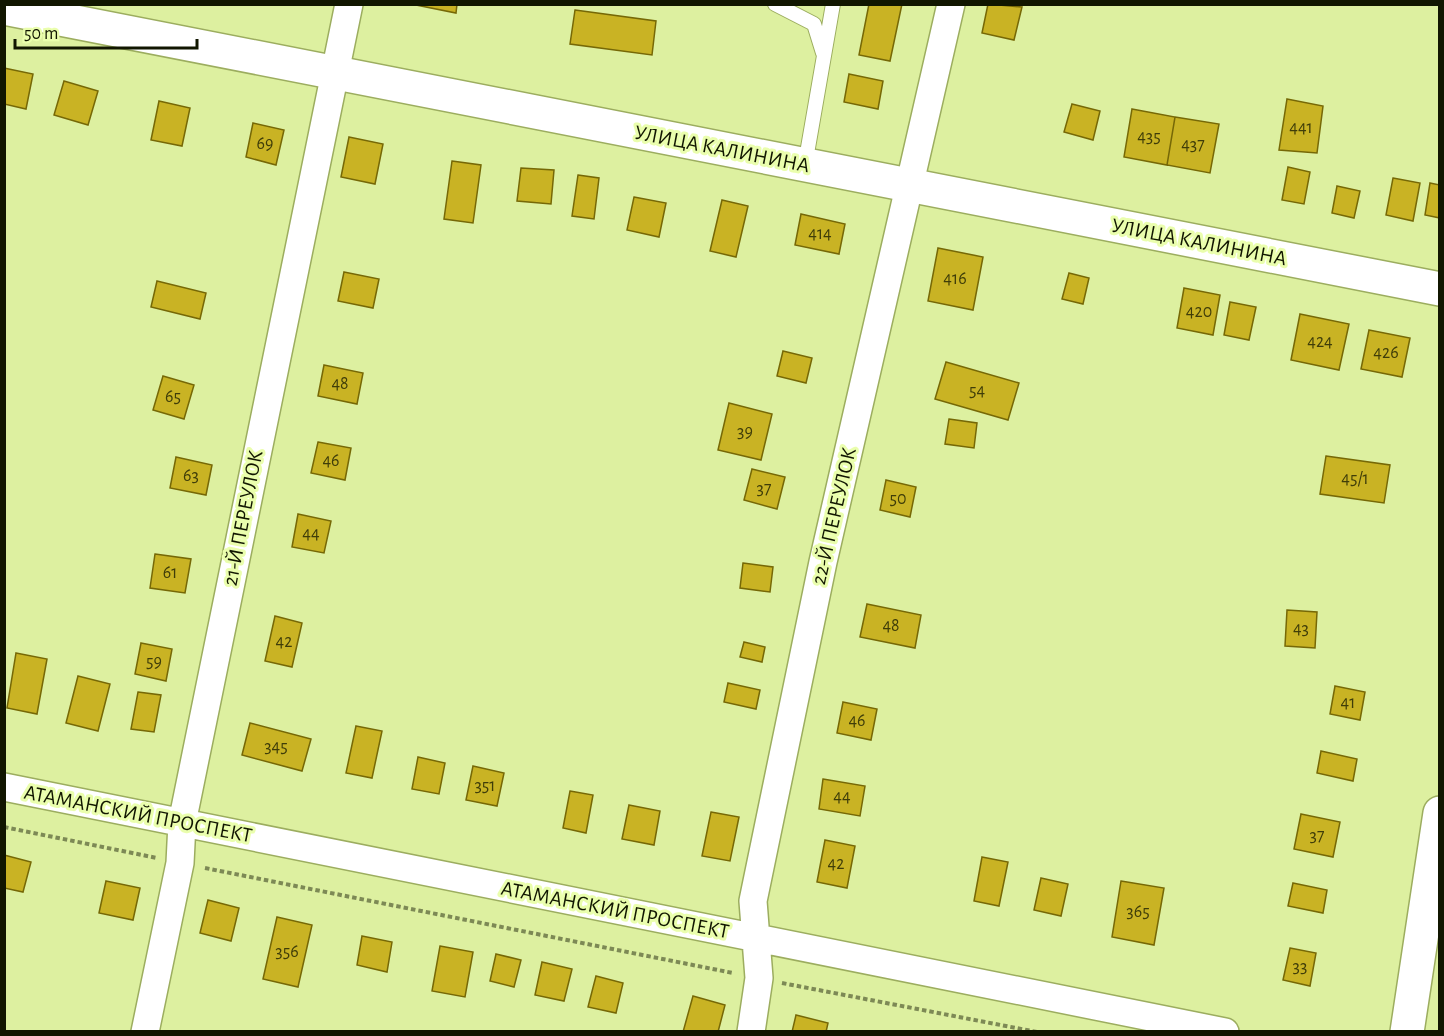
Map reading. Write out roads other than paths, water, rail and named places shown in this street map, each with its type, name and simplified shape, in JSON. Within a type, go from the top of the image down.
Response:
[{"type":"main road","name":"УЛИЦА КАЛИНИНА","points":[[4,8],[1440,289]]},
{"type":"main road","points":[[1407,1032],[1440,813]]},
{"type":"street","name":"21-Й ПЕРЕУЛОК","points":[[145,1032],[180,863],[182,823],[333,72],[349,4]]},
{"type":"street","name":"22-Й ПЕРЕУЛОК","points":[[751,1032],[759,978],[753,901],[823,562],[951,4]]},
{"type":"street","name":"АТАМАНСКИЙ ПРОСПЕКТ","points":[[4,787],[1225,1032]]},
{"type":"lane","points":[[775,4],[814,24],[824,55]]},
{"type":"lane","points":[[805,165],[833,4]]}]
